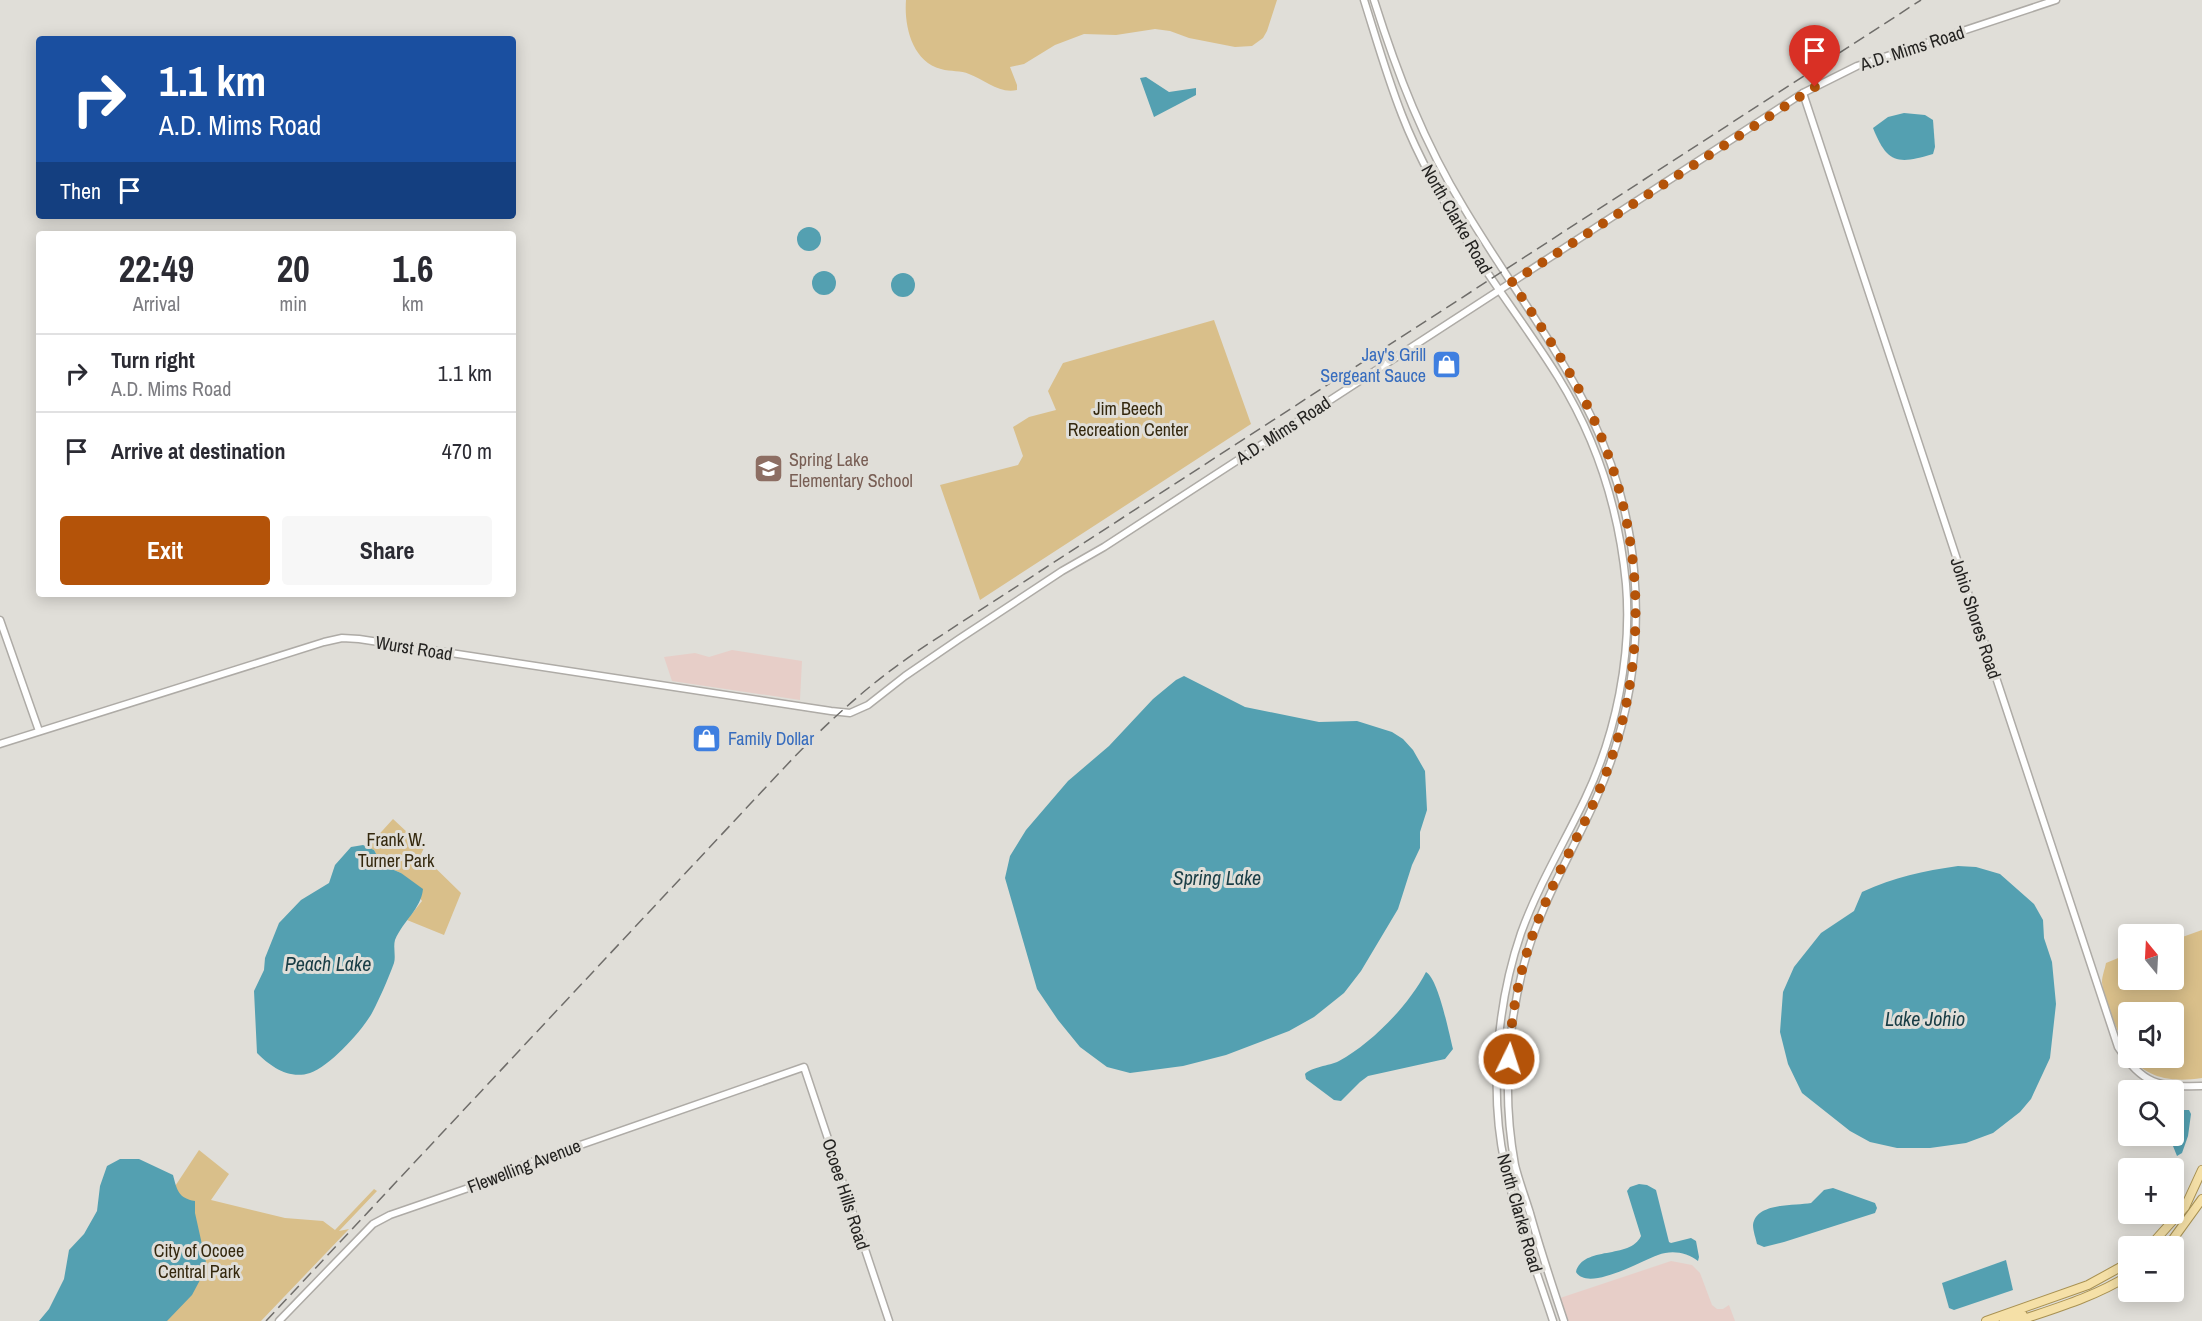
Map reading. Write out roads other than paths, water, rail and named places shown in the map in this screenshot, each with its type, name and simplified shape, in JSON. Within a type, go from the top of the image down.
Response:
[{"type":"main road","points":[[2160,1236],[2185,1207],[2202,1170]]},
{"type":"main road","points":[[2175,1236],[2202,1199]]},
{"type":"main road","points":[[1986,1321],[2088,1285],[2118,1270]]},
{"type":"main road","points":[[2041,1313],[2050,1303],[2107,1281],[2114,1273]]},
{"type":"main road","points":[[2018,1321],[2108,1288],[2118,1282]]},
{"type":"main road","points":[[2004,1321],[2032,1310],[2037,1304]]},
{"type":"street","name":"North Clarke Road","points":[[1364,0],[1402,115],[1413,140],[1468,241],[1560,380],[1591,439],[1615,511],[1622,547],[1626,588],[1625,647],[1612,723],[1587,795],[1532,905],[1521,935],[1504,1000],[1499,1038],[1498,1114],[1504,1162],[1517,1212],[1553,1321]]},
{"type":"street","name":"North Clarke Road","points":[[1374,0],[1405,90],[1430,147],[1465,210],[1585,401],[1613,466],[1624,504],[1631,542],[1637,609],[1628,702],[1619,736],[1595,800],[1531,939],[1518,988],[1510,1038],[1509,1112],[1516,1168],[1564,1321]]},
{"type":"street","name":"A.D. Mims Road","points":[[839,712],[850,712],[868,705],[905,676],[1062,571],[1104,547],[1803,93],[1857,66],[2056,0]]},
{"type":"street","name":"Johio Shores Road","points":[[1803,93],[2118,1047],[2128,1063],[2143,1077],[2160,1084],[2178,1087],[2202,1086]]},
{"type":"street","points":[[0,620],[39,731]]},
{"type":"street","name":"Wurst Road","points":[[0,744],[342,638],[839,712]]},
{"type":"street","name":"Flewelling Avenue","points":[[279,1321],[358,1238],[373,1224],[390,1215],[480,1184],[523,1165],[804,1067]]},
{"type":"street","name":"Ocoee Hills Road","points":[[804,1067],[889,1321]]},
{"type":"water","points":[[1146,77],[1169,92],[1196,88],[1196,95],[1154,117],[1140,78]]},
{"type":"water","points":[[1904,113],[1925,115],[1933,120],[1935,147],[1933,154],[1902,160],[1889,155],[1883,148],[1873,128],[1888,117]]},
{"type":"water","points":[[809,227],[818,230],[821,239],[818,248],[809,251],[800,248],[797,239],[800,230]]},
{"type":"water","points":[[824,271],[833,274],[836,283],[833,292],[824,295],[815,292],[812,283],[815,274]]},
{"type":"water","points":[[903,273],[912,276],[915,285],[912,294],[903,297],[894,294],[891,285],[894,276]]},
{"type":"water","name":"Spring Lake","points":[[1184,676],[1245,707],[1319,722],[1357,721],[1392,732],[1403,739],[1413,750],[1425,771],[1427,810],[1420,832],[1420,848],[1398,909],[1361,971],[1344,993],[1314,1017],[1289,1031],[1226,1055],[1183,1066],[1130,1073],[1107,1067],[1080,1047],[1037,989],[1005,878],[1010,856],[1026,830],[1068,781],[1109,746],[1153,699]]},
{"type":"water","name":"Peach Lake","points":[[363,845],[374,850],[382,865],[401,873],[423,889],[422,896],[395,940],[395,960],[392,969],[372,1013],[360,1029],[336,1056],[318,1069],[302,1075],[287,1073],[268,1063],[257,1053],[254,991],[264,970],[265,958],[279,923],[301,900],[329,883],[335,865],[351,847]]},
{"type":"water","name":"Lake Johio","points":[[1958,866],[1976,867],[2000,874],[2034,904],[2043,920],[2044,938],[2052,962],[2056,1004],[2050,1058],[2031,1099],[2020,1112],[1993,1133],[1966,1143],[1930,1148],[1897,1148],[1870,1142],[1850,1131],[1802,1093],[1788,1064],[1780,1032],[1783,992],[1794,967],[1821,933],[1854,911],[1862,892],[1909,875]]},
{"type":"water","points":[[1426,972],[1435,984],[1439,995],[1453,1049],[1445,1059],[1368,1076],[1341,1101],[1334,1100],[1306,1079],[1305,1074],[1308,1072],[1339,1061],[1377,1034],[1400,1010]]},
{"type":"water","points":[[2184,1110],[2189,1110],[2191,1114],[2188,1136],[2182,1153],[2177,1156],[2173,1146],[2184,1146]]},
{"type":"water","points":[[120,1159],[139,1159],[173,1175],[179,1193],[195,1201],[195,1213],[207,1267],[192,1295],[167,1321],[39,1321],[49,1309],[64,1279],[69,1250],[84,1234],[97,1211],[100,1186],[107,1166]]},
{"type":"water","points":[[1639,1184],[1656,1190],[1669,1242],[1691,1238],[1696,1241],[1698,1261],[1684,1254],[1668,1253],[1603,1277],[1591,1279],[1582,1277],[1576,1272],[1580,1264],[1588,1258],[1627,1248],[1641,1236],[1627,1191],[1630,1187]]},
{"type":"water","points":[[1833,1188],[1875,1203],[1877,1208],[1875,1213],[1784,1242],[1764,1247],[1757,1244],[1753,1225],[1761,1212],[1777,1206],[1811,1203],[1824,1190]]},
{"type":"water","points":[[2006,1260],[2013,1290],[1954,1310],[1949,1308],[1942,1283]]},
{"type":"railway","points":[[266,1321],[782,770],[835,717],[871,686],[931,642],[1921,0]]},
{"type":"place","name":"Jay's Grill Sergeant Sauce","points":[[1447,364]]},
{"type":"place","name":"Spring Lake Elementary School","points":[[768,469]]},
{"type":"place","name":"Family Dollar","points":[[707,738]]},
{"type":"park label","name":"Jim Beech Recreation Center","points":[[1128,418]]},
{"type":"park label","name":"Frank W. Turner Park","points":[[396,849]]},
{"type":"park label","name":"City of Ocoee Central Park","points":[[199,1260]]}]
